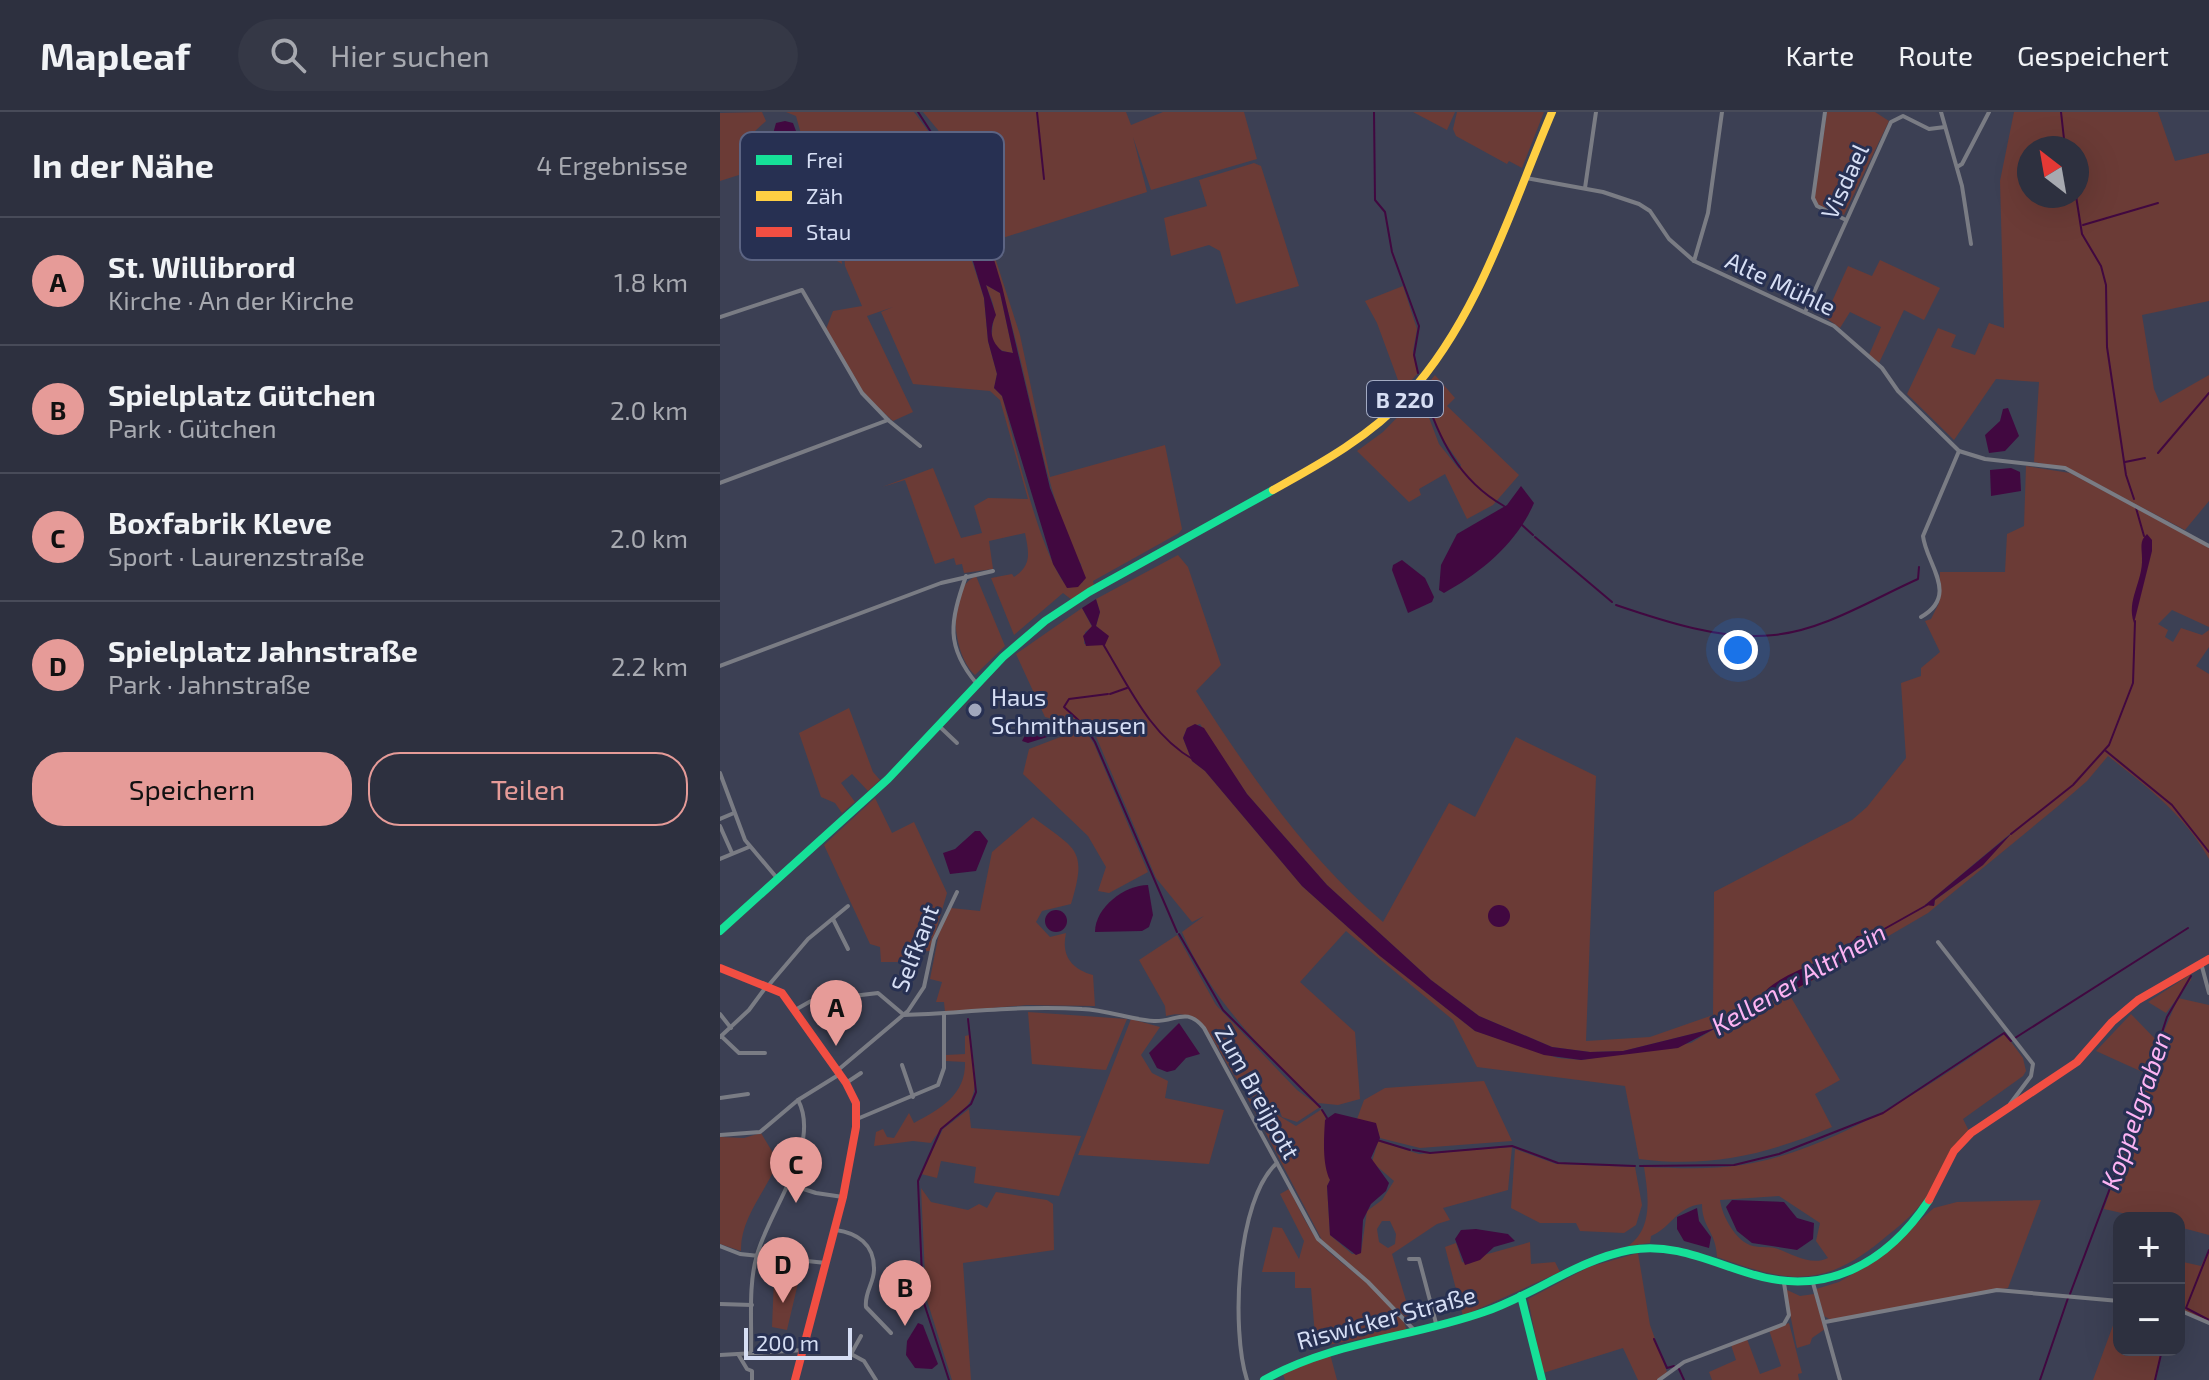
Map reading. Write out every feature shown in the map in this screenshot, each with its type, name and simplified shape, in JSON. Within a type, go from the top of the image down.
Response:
[{"type":"street","name":"B 220","points":[[720,931],[779,880],[939,725],[992,668],[1060,611],[1350,443],[1407,397],[1449,343],[1486,273],[1552,112]]},
{"type":"street","points":[[1585,188],[1596,112]]},
{"type":"street","points":[[1694,261],[1708,213],[1722,112]]},
{"type":"street","points":[[1825,112],[1813,198],[1817,206],[1846,220]]},
{"type":"street","points":[[1941,112],[1957,167],[1971,244]]},
{"type":"street","points":[[1957,167],[1962,164],[1989,112]]},
{"type":"street","name":"Visdael","points":[[1806,310],[1891,122],[1903,116],[1924,128],[1945,127]]},
{"type":"street","name":"Alte Mühle","points":[[1526,178],[1624,198],[1650,211],[1669,239],[1694,261],[1806,310],[1834,326],[1882,368],[1898,391],[1959,451]]},
{"type":"street","points":[[720,317],[802,290],[862,393],[920,446]]},
{"type":"street","points":[[720,483],[888,420]]},
{"type":"street","points":[[1921,617],[1932,609],[1938,594],[1937,568],[1923,536],[1959,451],[1985,459],[2056,465],[2134,503],[2209,546]]},
{"type":"street","points":[[720,666],[966,576],[993,571]]},
{"type":"street","points":[[966,576],[957,601],[953,644],[962,668],[977,684]]},
{"type":"street","points":[[939,725],[957,743]]},
{"type":"street","points":[[720,773],[749,847],[779,880]]},
{"type":"street","points":[[720,819],[734,813]]},
{"type":"street","points":[[720,826],[732,854]]},
{"type":"street","points":[[720,859],[749,847]]},
{"type":"street","name":"Selfkant","points":[[720,1135],[760,1132],[798,1100],[839,1072],[904,1015],[924,987],[934,940],[957,892]]},
{"type":"street","points":[[765,1053],[739,1053],[721,1036],[808,939],[848,906]]},
{"type":"street","points":[[832,918],[848,949]]},
{"type":"street","points":[[1938,942],[2033,1064],[2031,1076],[2006,1109]]},
{"type":"street","points":[[1840,1380],[1813,1283],[1854,1268],[1897,1234],[1926,1205],[1959,1146],[2006,1109],[2078,1061],[2117,1017],[2148,993],[2205,961],[2209,993]]},
{"type":"street","points":[[720,968],[782,993],[839,1072],[856,1103],[857,1119],[836,1230],[795,1380]]},
{"type":"street","points":[[795,1010],[811,1001],[878,993],[904,1015]]},
{"type":"street","name":"Zum Breijpott","points":[[904,1015],[1066,1008],[1115,1011],[1156,1021],[1188,1016],[1204,1028],[1318,1239],[1368,1282],[1415,1332]]},
{"type":"street","points":[[720,1014],[731,1028]]},
{"type":"street","points":[[857,1119],[930,1091],[942,1077],[944,1014]]},
{"type":"street","points":[[902,1065],[913,1097]]},
{"type":"street","points":[[846,1083],[861,1073]]},
{"type":"street","points":[[720,1098],[748,1094]]},
{"type":"street","points":[[751,1353],[756,1255],[788,1184],[806,1125],[798,1100]]},
{"type":"street","points":[[1247,1380],[1241,1361],[1240,1271],[1255,1197],[1277,1163]]},
{"type":"street","points":[[788,1184],[843,1197]]},
{"type":"street","points":[[836,1230],[850,1232],[866,1245],[875,1269],[868,1286],[866,1307],[891,1333]]},
{"type":"street","points":[[720,1246],[756,1255],[826,1263]]},
{"type":"street","name":"Riswicker Straße","points":[[1264,1380],[1318,1351],[1437,1327],[1521,1296],[1603,1257],[1623,1251],[1657,1248],[1694,1255],[1784,1283],[1813,1283]]},
{"type":"street","points":[[1409,1259],[1419,1259],[1437,1327]]},
{"type":"street","points":[[1659,1380],[1684,1362],[1784,1324],[1789,1315],[1784,1283]]},
{"type":"street","points":[[1825,1322],[1997,1290],[2113,1300]]},
{"type":"street","points":[[1521,1296],[1542,1380]]},
{"type":"street","points":[[720,1304],[752,1305]]},
{"type":"street","points":[[2185,1313],[2209,1323]]},
{"type":"street","points":[[861,1336],[851,1354],[864,1361],[876,1380]]},
{"type":"street","points":[[720,1355],[804,1350]]},
{"type":"street","points":[[738,1354],[747,1369],[752,1371],[752,1380]]},
{"type":"shaded area","points":[[762,112],[766,121],[755,132],[740,132],[740,175],[720,181],[720,113]]},
{"type":"shaded area","points":[[786,112],[914,112],[929,132],[800,132],[796,116]]},
{"type":"shaded area","points":[[923,112],[1126,112],[1131,125],[1163,112],[1244,112],[1257,159],[1151,190],[1133,137],[1147,192],[1004,238],[1004,132],[939,132]]},
{"type":"shaded area","points":[[1413,112],[1455,112],[1447,130]]},
{"type":"shaded area","points":[[1457,112],[1544,112],[1522,168],[1509,161],[1507,164],[1456,136],[1453,129]]},
{"type":"shaded area","points":[[1827,112],[1875,112],[1889,121],[1844,215],[1818,205],[1814,197]]},
{"type":"shaded area","points":[[2014,112],[2158,112],[2175,161],[2209,153],[2209,301],[2142,315],[2154,389],[2160,403],[2209,375],[2209,501],[2185,530],[2069,469],[2034,462],[2039,382],[1996,379],[1954,440],[1907,394],[1938,328],[1956,335],[1951,347],[1975,355],[1989,323],[2004,328],[2000,181]]},
{"type":"shaded area","points":[[1254,163],[1261,166],[1299,286],[1236,304],[1220,251],[1209,245],[1171,256],[1164,218],[1207,206],[1199,180]]},
{"type":"shaded area","points":[[845,260],[972,260],[984,298],[988,341],[997,374],[994,388],[1002,396],[1049,554],[1069,588],[1083,582],[1081,564],[1074,555],[1059,514],[1006,302],[992,260],[996,260],[1020,335],[1050,477],[1165,445],[1182,529],[1179,533],[1093,581],[1094,586],[1072,600],[1063,593],[1014,635],[991,578],[1012,574],[1014,577],[1024,568],[1028,553],[1025,533],[989,541],[993,569],[964,573],[962,564],[956,565],[954,558],[935,564],[905,480],[882,487],[933,468],[961,538],[982,533],[974,506],[988,498],[1028,499],[1000,400],[990,391],[913,384],[881,312],[893,307],[867,316],[913,412],[893,421],[865,396],[826,329],[833,311],[862,306]]},
{"type":"shaded area","points":[[1880,260],[1940,288],[1924,320],[1904,310],[1879,363],[1869,355],[1881,327],[1850,312],[1840,328],[1825,317],[1848,266],[1872,276]]},
{"type":"shaded area","points":[[986,285],[1000,293],[1013,353],[998,349],[993,340],[994,308]]},
{"type":"shaded area","points":[[1403,286],[1417,329],[1413,351],[1418,373],[1402,391],[1377,323],[1365,301]]},
{"type":"shaded area","points":[[1435,375],[1455,398],[1447,406],[1519,475],[1493,505],[1467,519],[1445,474],[1419,489],[1421,495],[1409,502],[1357,451],[1383,432],[1420,394],[1439,444],[1459,469],[1461,465],[1439,434],[1423,390]]},
{"type":"shaded area","points":[[2026,466],[2070,473],[2209,547],[2209,627],[2172,610],[2158,624],[2168,630],[2165,637],[2173,642],[2181,628],[2202,635],[2209,630],[2209,647],[2196,666],[2209,674],[2209,859],[2177,815],[2108,756],[2087,781],[1928,913],[1851,958],[1859,951],[1853,941],[1780,981],[1756,1004],[1773,1000],[1848,960],[1789,994],[1840,1080],[1815,1094],[1832,1127],[1760,1152],[1690,1162],[1639,1159],[1625,1086],[1477,1067],[1453,1020],[1346,931],[1300,982],[1355,1032],[1360,1099],[1338,1105],[1318,1103],[1241,1024],[1193,956],[1182,932],[1204,916],[1192,922],[1156,878],[1095,734],[1079,721],[1094,744],[1148,872],[1109,893],[1098,891],[1106,867],[1088,836],[1023,774],[1029,749],[1063,736],[1073,725],[1045,717],[1016,654],[1082,608],[1092,627],[1085,632],[1084,644],[1101,645],[1102,631],[1096,626],[1100,612],[1096,599],[1178,555],[1188,567],[1221,665],[1196,691],[1281,814],[1329,870],[1383,922],[1449,803],[1475,817],[1516,737],[1596,776],[1586,1041],[1650,1037],[1713,1015],[1714,892],[1852,820],[1867,807],[1906,758],[1901,683],[1921,676],[1921,668],[1940,652],[1925,621],[1931,619],[1939,603],[1940,572],[2005,572],[2007,534],[2024,526]],"holes":[[[1200,724],[1247,794],[1327,885],[1431,980],[1479,1016],[1552,1047],[1590,1052],[1623,1051],[1716,1028],[1691,1043],[1581,1060],[1558,1058],[1475,1031],[1380,956],[1302,886],[1205,771],[1192,761],[1183,738],[1187,728]],[[2012,832],[1983,865],[1934,901],[1935,905],[1925,905]]]},
{"type":"shaded area","points":[[976,576],[1005,646],[975,675],[967,666],[957,639],[956,608],[966,583]]},
{"type":"shaded area","points":[[849,708],[873,772],[880,780],[868,791],[852,774],[841,783],[855,802],[842,813],[835,803],[821,797],[799,733]]},
{"type":"shaded area","points":[[875,798],[892,833],[914,822],[947,893],[930,951],[911,952],[911,962],[881,962],[880,947],[870,944],[824,845]]},
{"type":"shaded area","points":[[1033,817],[1068,844],[1078,861],[1071,904],[1042,911],[1036,922],[1050,937],[1066,933],[1065,948],[1069,960],[1093,975],[1095,1006],[1027,1005],[945,1012],[944,1002],[936,1002],[942,982],[930,979],[939,933],[951,908],[980,911],[992,852]]},
{"type":"shaded area","points":[[1177,935],[1216,1005],[1297,1090],[1320,1107],[1297,1122],[1282,1117],[1279,1109],[1259,1101],[1243,1088],[1199,1022],[1184,1015],[1166,1016],[1165,1006],[1139,960]]},
{"type":"shaded area","points":[[2191,974],[2191,980],[2166,1013],[2148,1002]]},
{"type":"shaded area","points":[[2178,998],[2209,1005],[2209,1235],[2185,1229],[2185,1212],[2117,1212],[2104,1209],[2149,1075],[2096,1051],[2131,1014],[2159,1043]]},
{"type":"shaded area","points":[[1028,1012],[1127,1019],[1106,1070],[1032,1064]]},
{"type":"shaded area","points":[[1131,1019],[1160,1027],[1141,1055],[1152,1073],[1168,1081],[1165,1098],[1224,1110],[1209,1164],[1078,1155]]},
{"type":"shaded area","points":[[2005,1034],[2023,1058],[2026,1071],[1963,1119],[1969,1131],[1955,1145],[1926,1197],[1911,1215],[1860,1256],[1821,1274],[1803,1277],[1764,1272],[1717,1257],[1702,1204],[1680,1213],[1651,1236],[1650,1243],[1628,1246],[1636,1239],[1646,1220],[1648,1199],[1644,1167],[1730,1167],[1812,1146],[1880,1113]],"holes":[[[1779,1196],[1820,1223],[1816,1241],[1828,1258],[1809,1260],[1775,1248],[1747,1244],[1731,1228],[1720,1200]]]},
{"type":"shaded area","points":[[969,1035],[975,1081],[972,1099],[967,1106],[931,1143],[913,1141],[874,1146],[876,1132],[883,1129],[887,1137],[894,1138],[909,1113],[914,1123],[950,1100],[961,1083],[965,1062],[946,1061],[946,1055],[965,1054],[965,1036]]},
{"type":"shaded area","points":[[1484,1081],[1512,1141],[1420,1148],[1380,1138],[1376,1125],[1357,1119],[1364,1100],[1385,1088]]},
{"type":"shaded area","points":[[1247,1097],[1296,1126],[1322,1109],[1330,1180],[1327,1186],[1330,1235],[1352,1254],[1361,1253],[1367,1211],[1382,1200],[1394,1181],[1372,1162],[1378,1141],[1419,1154],[1512,1147],[1508,1190],[1443,1208],[1450,1220],[1437,1224],[1392,1254],[1413,1324],[1323,1242]],"holes":[[[1382,1221],[1390,1221],[1396,1234],[1395,1244],[1388,1248],[1379,1242],[1377,1229]]]},
{"type":"shaded area","points":[[969,1109],[971,1128],[1081,1136],[1059,1196],[974,1183],[976,1167],[941,1161],[937,1178],[921,1174],[943,1129]]},
{"type":"shaded area","points":[[761,1133],[778,1161],[749,1216],[741,1251],[720,1244],[720,1137],[744,1138]]},
{"type":"shaded area","points":[[1515,1149],[1556,1164],[1635,1167],[1642,1205],[1636,1225],[1624,1233],[1580,1231],[1576,1223],[1540,1223],[1511,1208]]},
{"type":"shaded area","points":[[921,1188],[931,1202],[968,1210],[979,1204],[987,1208],[996,1192],[1047,1200],[1053,1204],[1054,1250],[963,1263],[971,1380],[952,1380],[926,1297]]},
{"type":"shaded area","points":[[1289,1189],[1320,1243],[1394,1308],[1407,1331],[1316,1347],[1311,1288],[1295,1288],[1295,1272],[1262,1272],[1273,1227],[1282,1228],[1299,1259],[1304,1241],[1280,1194]]},
{"type":"shaded area","points":[[2041,1200],[2008,1288],[1831,1320],[1824,1316],[1816,1289],[1839,1282],[1868,1265],[1934,1208],[1957,1202]]},
{"type":"shaded area","points":[[1530,1242],[1531,1264],[1555,1262],[1560,1272],[1463,1316],[1445,1247],[1456,1243],[1462,1262],[1469,1264],[1484,1255]]},
{"type":"shaded area","points":[[2209,1249],[2209,1321],[2185,1311],[2185,1262],[2201,1266]]},
{"type":"shaded area","points":[[1638,1253],[1650,1325],[1667,1372],[1657,1380],[1638,1380],[1623,1348],[1543,1373],[1528,1299],[1589,1267]]},
{"type":"shaded area","points":[[774,1279],[798,1283],[787,1330],[772,1327]]},
{"type":"shaded area","points":[[1785,1289],[1800,1296],[1814,1294],[1825,1329],[1812,1338],[1810,1344],[1797,1348]]},
{"type":"shaded area","points":[[1789,1323],[1802,1373],[1798,1374],[1799,1380],[1712,1380],[1709,1372],[1736,1360],[1731,1345],[1747,1339],[1760,1374],[1781,1366],[1769,1330]]},
{"type":"shaded area","points":[[2113,1325],[2113,1356],[2161,1356],[2156,1380],[2093,1380]]},
{"type":"shaded area","points":[[1330,1354],[1337,1380],[1285,1380],[1283,1374]]},
{"type":"water","points":[[776,123],[793,123],[796,132],[774,132]]},
{"type":"water","points":[[973,260],[994,260],[1050,488],[1086,578],[1078,587],[1067,588],[1053,564],[1002,396],[994,388],[997,374],[988,341],[984,298]],"holes":[[[986,285],[1000,293],[1013,353],[1002,351],[995,343],[992,325],[996,315]]]},
{"type":"water","points":[[2008,408],[2019,436],[2005,451],[1989,453],[1985,435],[2000,421],[2003,409]]},
{"type":"water","points":[[2011,468],[2020,472],[2021,491],[1991,496],[1990,470]]},
{"type":"water","points":[[1521,486],[1534,503],[1508,544],[1471,576],[1444,593],[1439,590],[1441,565],[1457,534],[1507,505]]},
{"type":"water","points":[[2147,534],[2152,540],[2152,551],[2134,623],[2133,599],[2142,567],[2142,542]]},
{"type":"water","points":[[1402,560],[1425,578],[1434,597],[1432,602],[1408,613],[1392,570],[1393,565]]},
{"type":"water","points":[[1096,599],[1100,612],[1096,626],[1109,636],[1105,645],[1086,646],[1083,636],[1092,626],[1082,608]]},
{"type":"water","points":[[1047,719],[1057,728],[1057,734],[1028,743],[1022,741],[1031,724]]},
{"type":"water","points":[[1195,724],[1204,728],[1247,794],[1327,885],[1431,980],[1479,1016],[1552,1047],[1590,1052],[1623,1051],[1716,1028],[1678,1048],[1581,1060],[1544,1055],[1475,1031],[1380,956],[1302,886],[1205,771],[1192,761],[1183,738],[1187,728]]},
{"type":"water","points":[[975,831],[980,831],[988,841],[976,871],[950,874],[943,853],[955,849]]},
{"type":"water","points":[[2013,832],[1983,865],[1935,900],[1934,906],[1925,905]]},
{"type":"water","points":[[1148,885],[1153,915],[1149,927],[1142,931],[1095,932],[1100,914],[1113,899],[1130,889]]},
{"type":"water","points":[[1499,905],[1507,908],[1510,916],[1507,924],[1499,927],[1491,924],[1488,916],[1491,908]]},
{"type":"water","points":[[1056,910],[1064,913],[1067,921],[1064,929],[1056,932],[1048,929],[1045,921],[1048,913]]},
{"type":"water","points":[[1870,935],[1869,944],[1829,970],[1786,993],[1756,1004],[1775,983],[1834,954],[1857,936]]},
{"type":"water","points":[[1179,1023],[1200,1054],[1186,1058],[1175,1070],[1167,1072],[1157,1068],[1149,1053]]},
{"type":"water","points":[[1335,1113],[1376,1123],[1380,1138],[1371,1158],[1389,1183],[1386,1191],[1371,1204],[1363,1220],[1361,1253],[1356,1255],[1330,1235],[1327,1186],[1330,1180],[1324,1134],[1325,1120]]},
{"type":"water","points":[[1732,1200],[1784,1202],[1797,1218],[1814,1223],[1813,1239],[1797,1250],[1752,1243],[1737,1231],[1726,1207]]},
{"type":"water","points":[[1697,1208],[1699,1221],[1711,1237],[1709,1248],[1684,1241],[1677,1229],[1677,1217]]},
{"type":"water","points":[[1461,1230],[1508,1234],[1515,1241],[1494,1247],[1480,1260],[1465,1265],[1455,1239]]},
{"type":"water","points":[[918,1323],[923,1325],[938,1364],[932,1369],[915,1368],[906,1355],[907,1341]]},
{"type":"waterway","name":"Kellener Altrhein","points":[[918,112],[931,132]]},
{"type":"waterway","points":[[1037,112],[1044,179]]},
{"type":"waterway","points":[[1374,112],[1375,200],[1385,212],[1392,252],[1419,326],[1414,355],[1418,373]]},
{"type":"waterway","name":"Kellener Altrhein","points":[[2061,112],[2064,136]]},
{"type":"waterway","points":[[2083,225],[2158,203]]},
{"type":"waterway","name":"Kellener Altrhein","points":[[2078,208],[2082,234],[2101,266],[2106,285],[2107,347],[2126,475],[2134,499]]},
{"type":"waterway","points":[[1423,389],[1452,456],[1474,484],[1504,506]]},
{"type":"waterway","points":[[2158,453],[2209,393]]},
{"type":"waterway","points":[[2125,462],[2145,458]]},
{"type":"waterway","name":"Kellener Altrhein","points":[[2136,508],[2144,536]]},
{"type":"waterway","points":[[1522,525],[1533,535]]},
{"type":"waterway","points":[[1535,537],[1612,602]]},
{"type":"waterway","points":[[1616,605],[1714,632],[1774,635],[1811,627],[1848,613],[1918,579],[1919,567]]},
{"type":"waterway","name":"Kellener Altrhein","points":[[2011,834],[2073,785],[2109,745],[2133,683],[2135,621]]},
{"type":"waterway","name":"Kellener Altrhein","points":[[1103,644],[1153,724],[1194,760]]},
{"type":"waterway","points":[[1110,694],[1127,688]]},
{"type":"waterway","points":[[1108,694],[1069,699],[1064,707],[1085,726],[1095,742],[1177,932]]},
{"type":"waterway","points":[[2106,751],[2172,805],[2209,852]]},
{"type":"waterway","name":"Kellener Altrhein","points":[[1870,937],[1927,905]]},
{"type":"waterway","points":[[2015,1038],[2188,928]]},
{"type":"waterway","points":[[1179,934],[1223,1010],[1320,1107]]},
{"type":"waterway","name":"Koppelgraben","points":[[2070,1294],[2118,1167],[2167,1017],[2191,976]]},
{"type":"waterway","name":"Kellener Altrhein","points":[[1714,1028],[1757,1003]]},
{"type":"waterway","points":[[949,1380],[923,1300],[918,1181],[941,1129],[971,1104],[976,1092],[968,1019]]},
{"type":"waterway","points":[[1640,1166],[1734,1165],[1779,1154],[1883,1113],[2004,1033],[2011,1041]]},
{"type":"waterway","points":[[1322,1110],[1327,1118]]},
{"type":"waterway","points":[[1377,1140],[1410,1150]]},
{"type":"waterway","points":[[1413,1150],[1430,1153],[1512,1146],[1558,1163],[1635,1166]]},
{"type":"waterway","points":[[2209,1250],[2186,1308],[2209,1320]]},
{"type":"waterway","name":"Koppelgraben","points":[[2040,1380],[2068,1298]]},
{"type":"waterway","points":[[1654,1339],[1667,1368],[1674,1366]]},
{"type":"waterway","points":[[2155,1380],[2161,1356]]},
{"type":"waterway","points":[[1679,1369],[1684,1380]]},
{"type":"traffic: fast","points":[[720,931],[888,779],[1003,657],[1045,621],[1089,592],[1273,490]]},
{"type":"traffic: fast","points":[[1264,1380],[1345,1348],[1484,1312],[1592,1262],[1630,1250],[1675,1251],[1776,1280],[1827,1278],[1873,1258],[1912,1223],[1929,1200]]},
{"type":"traffic: fast","points":[[1521,1296],[1542,1380]]},
{"type":"traffic: slow","points":[[1273,490],[1327,459],[1378,423],[1408,395],[1433,364],[1474,296],[1552,112]]},
{"type":"traffic: jam","points":[[1929,1200],[1954,1151],[1971,1133],[2077,1062],[2112,1022],[2138,1000],[2209,959]]},
{"type":"traffic: jam","points":[[720,968],[782,993],[846,1083],[856,1103],[856,1127],[843,1197],[795,1380]]},
{"type":"place","name":"Haus Schmithausen","points":[[975,710]]},
{"type":"place","name":"St. Willibrord","points":[[836,1046]]},
{"type":"place","name":"Boxfabrik Kleve","points":[[796,1203]]},
{"type":"place","name":"Spielplatz Jahnstraße","points":[[783,1303]]},
{"type":"place","name":"Spielplatz Gütchen","points":[[905,1326]]}]
